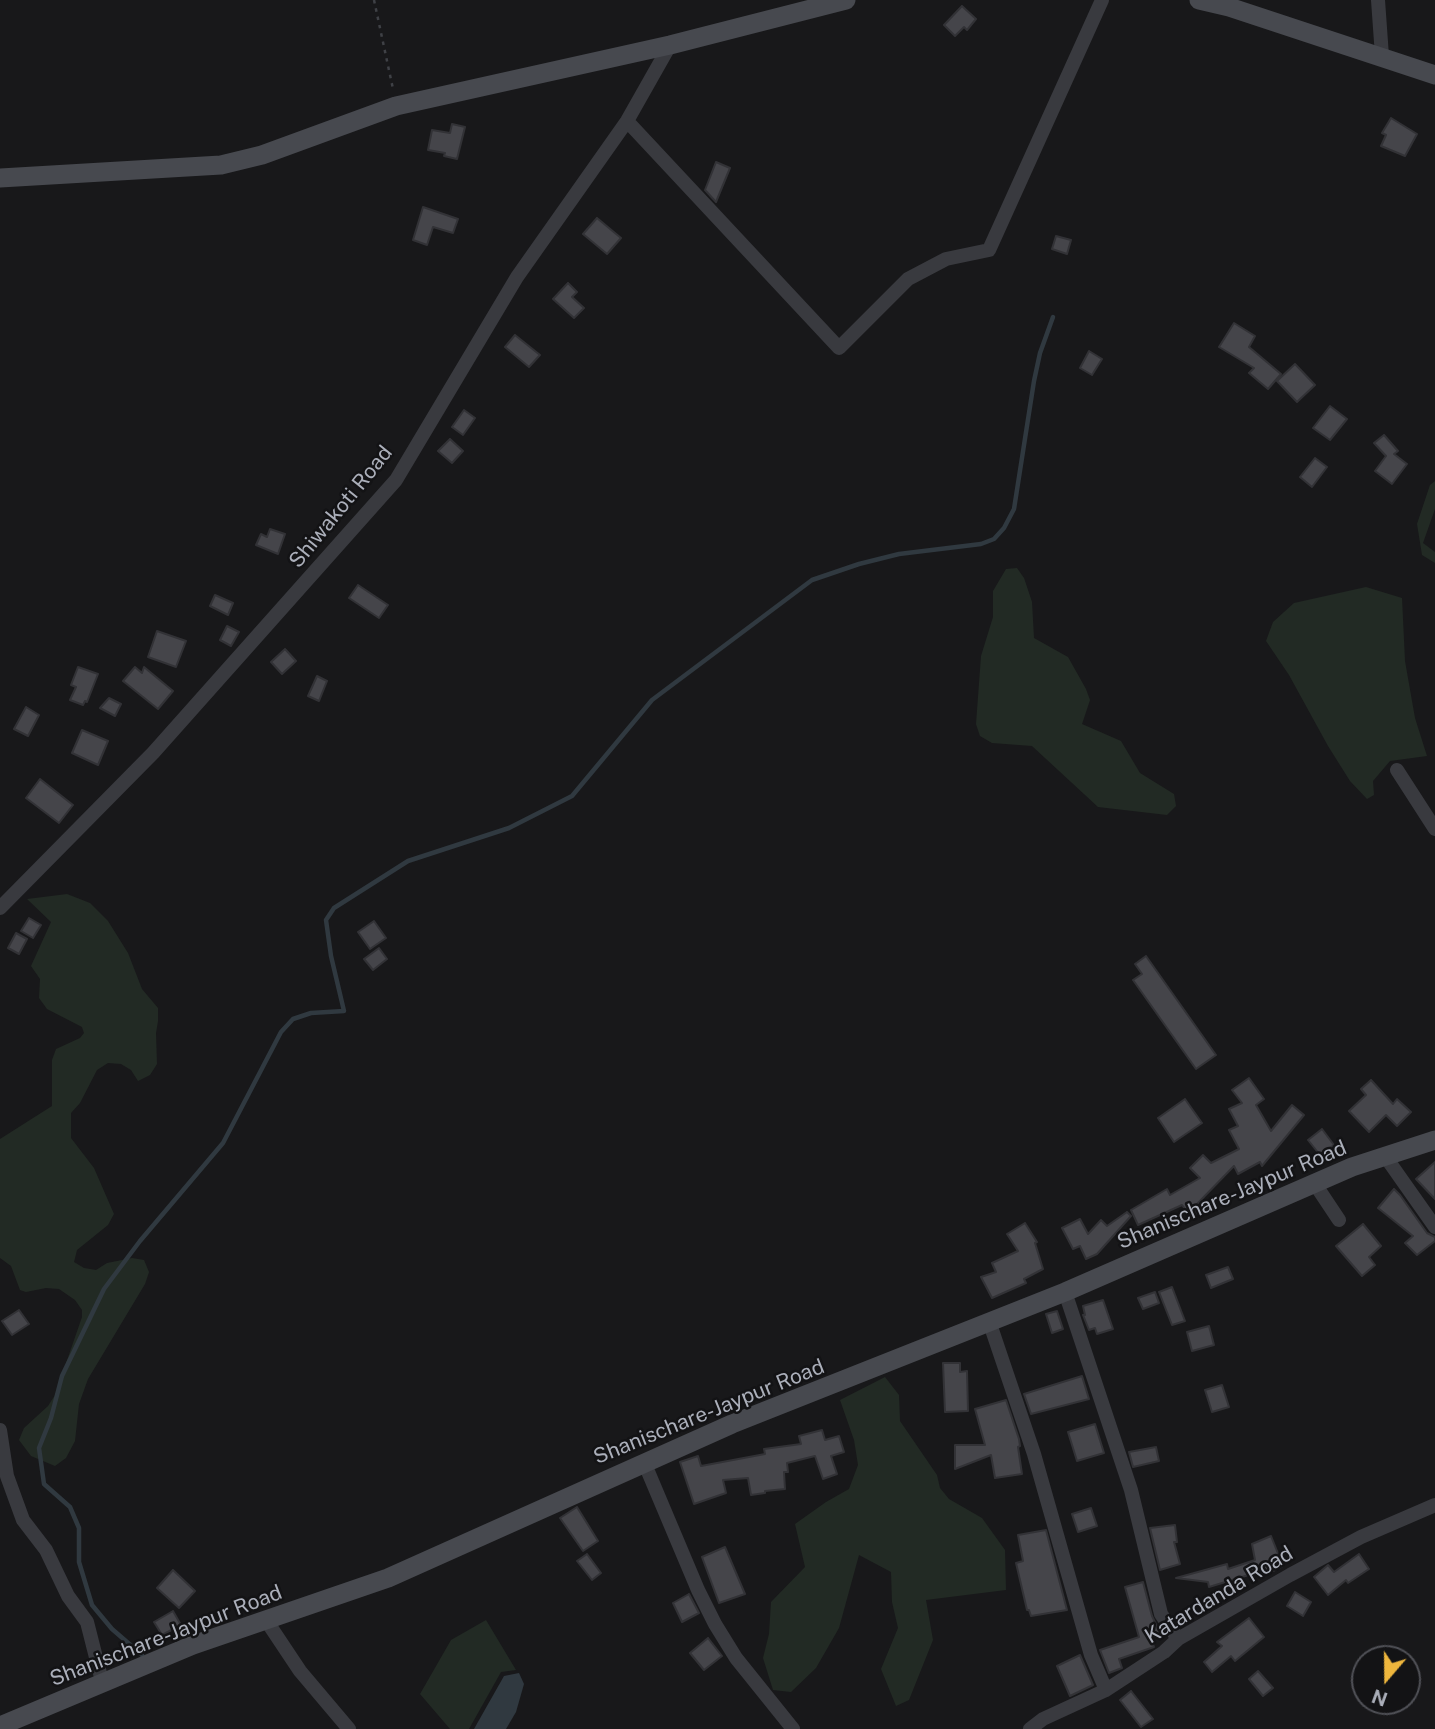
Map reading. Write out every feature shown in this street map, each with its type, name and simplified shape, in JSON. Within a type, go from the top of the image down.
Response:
[{"type":"street","points":[[0,178],[221,165],[262,155],[396,106],[670,45],[846,0]]},
{"type":"street","points":[[627,121],[839,348],[908,279],[946,259],[989,250],[1102,0]]},
{"type":"street","points":[[1199,0],[1229,7],[1435,75]]},
{"type":"street","points":[[1378,0],[1382,56]]},
{"type":"street","name":"Shiwakoti Road","points":[[0,908],[153,753],[396,480],[517,277],[627,121],[670,45]]},
{"type":"street","points":[[1397,770],[1435,829]]},
{"type":"street","name":"Shanischare-Jaypur Road","points":[[0,1726],[193,1646],[387,1578],[645,1462],[1065,1292],[1352,1167],[1435,1140]]},
{"type":"street","points":[[1385,1156],[1435,1227]]},
{"type":"street","points":[[1315,1184],[1339,1220]]},
{"type":"street","points":[[1065,1292],[1131,1490],[1161,1614],[1178,1639]]},
{"type":"street","points":[[989,1321],[1034,1454],[1091,1655],[1106,1690]]},
{"type":"street","points":[[0,1430],[7,1476],[23,1520],[46,1550],[68,1596],[87,1622],[103,1685]]},
{"type":"street","points":[[645,1462],[698,1590],[715,1623],[736,1658],[793,1729]]},
{"type":"street","name":"Katardanda Road","points":[[1030,1729],[1043,1719],[1106,1690],[1164,1652],[1178,1639],[1361,1537],[1435,1505]]},
{"type":"street","points":[[266,1620],[300,1671],[349,1729]]},
{"type":"path","points":[[374,0],[396,106]]},
{"type":"shaded area","points":[[1435,481],[1435,509],[1423,543],[1435,552],[1435,563],[1422,555],[1417,524],[1430,485]]},
{"type":"shaded area","points":[[1017,568],[1024,578],[1032,602],[1034,638],[1068,657],[1086,689],[1090,700],[1082,724],[1121,741],[1140,773],[1174,794],[1176,806],[1167,815],[1098,807],[1032,746],[992,743],[980,736],[976,724],[981,656],[993,617],[993,591],[1006,569]]},
{"type":"shaded area","points":[[1366,587],[1402,598],[1405,661],[1415,718],[1427,756],[1390,761],[1373,781],[1374,795],[1367,799],[1350,781],[1289,675],[1266,641],[1273,622],[1294,603]]},
{"type":"shaded area","points":[[67,894],[90,903],[108,921],[128,953],[142,989],[158,1008],[158,1021],[157,1064],[150,1075],[138,1081],[131,1070],[121,1064],[108,1063],[97,1070],[80,1103],[71,1113],[71,1138],[94,1168],[114,1214],[108,1225],[77,1250],[74,1262],[84,1268],[96,1270],[107,1263],[132,1258],[144,1260],[149,1272],[145,1284],[88,1379],[79,1404],[75,1441],[66,1458],[55,1466],[31,1456],[19,1440],[24,1428],[48,1406],[55,1395],[82,1317],[82,1310],[75,1300],[59,1289],[46,1288],[26,1292],[20,1290],[11,1266],[0,1258],[0,1139],[52,1106],[52,1060],[56,1049],[80,1038],[84,1033],[82,1027],[47,1009],[39,998],[40,979],[31,966],[51,922],[27,899]]},
{"type":"shaded area","points":[[885,1377],[899,1395],[900,1421],[937,1475],[940,1488],[949,1499],[982,1518],[1005,1550],[1006,1590],[926,1600],[933,1640],[909,1700],[896,1706],[881,1669],[898,1628],[892,1602],[891,1572],[859,1555],[839,1628],[816,1668],[791,1692],[773,1690],[763,1658],[769,1634],[771,1602],[805,1567],[795,1524],[849,1489],[858,1465],[854,1440],[840,1400]]},
{"type":"shaded area","points":[[486,1620],[516,1670],[501,1672],[469,1729],[450,1729],[420,1694],[451,1640]]},
{"type":"shaded area","points":[[519,1673],[524,1684],[516,1712],[506,1729],[474,1729],[504,1676]]},
{"type":"building","points":[[962,6],[976,19],[967,30],[964,27],[955,36],[944,25]]},
{"type":"building","points":[[1391,118],[1417,134],[1405,156],[1381,146],[1386,135],[1382,133]]},
{"type":"building","points":[[452,124],[465,127],[457,159],[444,156],[445,153],[428,150],[432,130],[450,133]]},
{"type":"building","points":[[716,162],[730,168],[716,202],[705,190]]},
{"type":"building","points":[[423,207],[458,219],[453,233],[433,227],[427,245],[413,240]]},
{"type":"building","points":[[597,218],[621,238],[607,254],[583,234]]},
{"type":"building","points":[[1056,236],[1071,240],[1067,254],[1052,249]]},
{"type":"building","points":[[568,283],[577,292],[572,297],[584,308],[574,318],[553,299]]},
{"type":"building","points":[[1234,323],[1255,336],[1249,347],[1281,374],[1268,389],[1249,373],[1254,368],[1219,347]]},
{"type":"building","points":[[515,335],[540,355],[529,367],[505,347]]},
{"type":"building","points":[[1089,351],[1102,359],[1092,375],[1080,368]]},
{"type":"building","points":[[1295,364],[1315,385],[1297,402],[1277,381]]},
{"type":"building","points":[[1330,406],[1347,419],[1330,440],[1313,428]]},
{"type":"building","points":[[464,410],[475,418],[463,435],[452,427]]},
{"type":"building","points":[[1384,435],[1398,451],[1394,454],[1407,464],[1392,484],[1375,471],[1386,456],[1374,443]]},
{"type":"building","points":[[450,439],[463,451],[452,463],[438,451]]},
{"type":"building","points":[[1315,458],[1327,467],[1312,487],[1300,477]]},
{"type":"building","points":[[270,529],[285,534],[278,554],[256,545],[261,534],[267,537]]},
{"type":"building","points":[[358,585],[388,605],[379,618],[349,598]]},
{"type":"building","points":[[215,595],[233,603],[228,615],[210,606]]},
{"type":"building","points":[[227,626],[239,632],[231,646],[220,640]]},
{"type":"building","points":[[157,631],[186,641],[176,667],[148,657]]},
{"type":"building","points":[[285,649],[296,661],[282,674],[271,662]]},
{"type":"building","points":[[78,667],[98,674],[87,702],[83,705],[70,700],[76,687],[71,685]]},
{"type":"building","points":[[135,667],[142,673],[144,667],[173,691],[158,709],[123,681]]},
{"type":"building","points":[[317,676],[327,681],[319,701],[308,696]]},
{"type":"building","points":[[109,698],[121,704],[115,716],[100,708]]},
{"type":"building","points":[[26,707],[39,715],[28,736],[14,729]]},
{"type":"building","points":[[82,730],[108,741],[98,765],[72,753]]},
{"type":"building","points":[[40,779],[73,805],[59,823],[26,798]]},
{"type":"building","points":[[29,918],[41,925],[33,938],[21,931]]},
{"type":"building","points":[[374,921],[386,938],[370,949],[358,932]]},
{"type":"building","points":[[16,933],[27,939],[19,954],[8,948]]},
{"type":"building","points":[[379,948],[387,959],[373,970],[364,959]]},
{"type":"building","points":[[1146,956],[1216,1055],[1196,1069],[1133,980],[1142,974],[1135,964]]},
{"type":"building","points":[[1249,1078],[1264,1099],[1256,1105],[1271,1131],[1292,1105],[1304,1115],[1262,1166],[1260,1162],[1238,1174],[1234,1166],[1197,1204],[1202,1211],[1192,1218],[1182,1205],[1138,1225],[1131,1210],[1167,1189],[1170,1195],[1200,1178],[1190,1168],[1203,1155],[1211,1163],[1239,1149],[1229,1130],[1238,1126],[1229,1109],[1242,1103],[1232,1090]]},
{"type":"building","points":[[1371,1080],[1393,1104],[1397,1099],[1411,1112],[1397,1126],[1386,1115],[1369,1132],[1349,1111],[1366,1095],[1361,1089]]},
{"type":"building","points":[[1185,1099],[1202,1123],[1174,1142],[1158,1118]]},
{"type":"building","points":[[1322,1129],[1334,1145],[1320,1155],[1308,1140]]},
{"type":"building","points":[[1435,1162],[1435,1199],[1416,1179]]},
{"type":"building","points":[[1394,1189],[1427,1233],[1435,1237],[1435,1241],[1417,1255],[1405,1243],[1413,1236],[1378,1208]]},
{"type":"building","points":[[1127,1212],[1131,1216],[1097,1254],[1086,1259],[1080,1246],[1073,1249],[1062,1228],[1080,1219],[1088,1234],[1101,1220],[1107,1226]]},
{"type":"building","points":[[1025,1223],[1037,1242],[1035,1243],[1043,1269],[1024,1279],[1026,1283],[992,1298],[981,1277],[996,1272],[992,1263],[1018,1251],[1007,1234]]},
{"type":"building","points":[[1363,1224],[1381,1246],[1369,1257],[1375,1265],[1362,1276],[1336,1246]]},
{"type":"building","points":[[1228,1267],[1233,1279],[1211,1288],[1206,1275]]},
{"type":"building","points":[[1172,1287],[1185,1321],[1172,1325],[1159,1292]]},
{"type":"building","points":[[1155,1292],[1159,1303],[1143,1309],[1138,1298]]},
{"type":"building","points":[[1103,1300],[1113,1329],[1097,1334],[1095,1328],[1089,1330],[1083,1315],[1083,1306]]},
{"type":"building","points":[[19,1310],[29,1324],[12,1335],[2,1321]]},
{"type":"building","points":[[1057,1311],[1063,1329],[1052,1333],[1046,1314]]},
{"type":"building","points":[[1209,1326],[1214,1345],[1192,1351],[1187,1332]]},
{"type":"building","points":[[943,1363],[960,1363],[960,1372],[967,1371],[968,1411],[945,1412]]},
{"type":"building","points":[[1082,1376],[1089,1399],[1031,1414],[1024,1394]]},
{"type":"building","points":[[1222,1385],[1229,1407],[1212,1412],[1205,1390]]},
{"type":"building","points":[[1006,1400],[1019,1439],[1022,1474],[995,1478],[991,1455],[955,1469],[955,1445],[985,1445],[975,1409]]},
{"type":"building","points":[[1095,1424],[1104,1453],[1077,1461],[1068,1432]]},
{"type":"building","points":[[822,1430],[825,1440],[839,1436],[844,1452],[831,1456],[837,1474],[823,1479],[815,1456],[787,1463],[788,1472],[784,1472],[785,1489],[751,1495],[748,1478],[723,1480],[726,1493],[694,1504],[680,1462],[698,1456],[701,1466],[765,1454],[764,1449],[801,1444],[799,1436]]},
{"type":"building","points":[[1156,1447],[1159,1461],[1133,1467],[1129,1452]]},
{"type":"building","points":[[577,1507],[598,1541],[583,1551],[560,1518]]},
{"type":"building","points":[[1091,1508],[1097,1526],[1078,1532],[1072,1514]]},
{"type":"building","points":[[1175,1525],[1177,1542],[1174,1542],[1180,1564],[1160,1570],[1150,1528]]},
{"type":"building","points":[[1046,1530],[1067,1610],[1031,1616],[1027,1610],[1016,1563],[1023,1561],[1018,1535]]},
{"type":"building","points":[[1271,1536],[1283,1566],[1267,1574],[1265,1570],[1209,1587],[1208,1582],[1176,1578],[1227,1564],[1228,1569],[1255,1560],[1252,1544]]},
{"type":"building","points":[[725,1547],[745,1594],[719,1603],[702,1557]]},
{"type":"building","points":[[587,1554],[601,1573],[592,1580],[577,1561]]},
{"type":"building","points":[[1359,1554],[1369,1569],[1348,1583],[1346,1580],[1328,1595],[1314,1577],[1328,1565],[1334,1572]]},
{"type":"building","points":[[173,1570],[195,1591],[179,1608],[157,1588]]},
{"type":"building","points":[[1143,1582],[1152,1616],[1161,1635],[1151,1638],[1154,1647],[1119,1659],[1122,1668],[1109,1673],[1100,1650],[1139,1637],[1125,1587]]},
{"type":"building","points":[[1295,1592],[1311,1602],[1303,1616],[1287,1606]]},
{"type":"building","points":[[689,1594],[699,1613],[682,1622],[673,1603]]},
{"type":"building","points":[[173,1611],[181,1625],[162,1635],[154,1622]]},
{"type":"building","points":[[1249,1618],[1264,1637],[1235,1661],[1231,1656],[1212,1672],[1204,1662],[1222,1646],[1217,1642]]},
{"type":"building","points":[[708,1638],[722,1656],[704,1670],[690,1653]]},
{"type":"building","points":[[1080,1655],[1093,1685],[1070,1696],[1057,1666]]},
{"type":"building","points":[[1258,1671],[1273,1688],[1263,1696],[1249,1679]]},
{"type":"building","points":[[1131,1691],[1153,1719],[1141,1727],[1120,1700]]},
{"type":"waterway","points":[[142,1655],[112,1629],[92,1605],[79,1562],[79,1528],[70,1507],[44,1484],[39,1448],[51,1418],[62,1376],[104,1289],[140,1241],[223,1143],[281,1032],[293,1019],[311,1013],[344,1011],[326,920],[334,908],[408,861],[509,828],[572,796],[652,700],[812,580],[899,554],[981,544],[994,539],[1004,528],[1014,509],[1034,381],[1040,353],[1053,317]]}]
